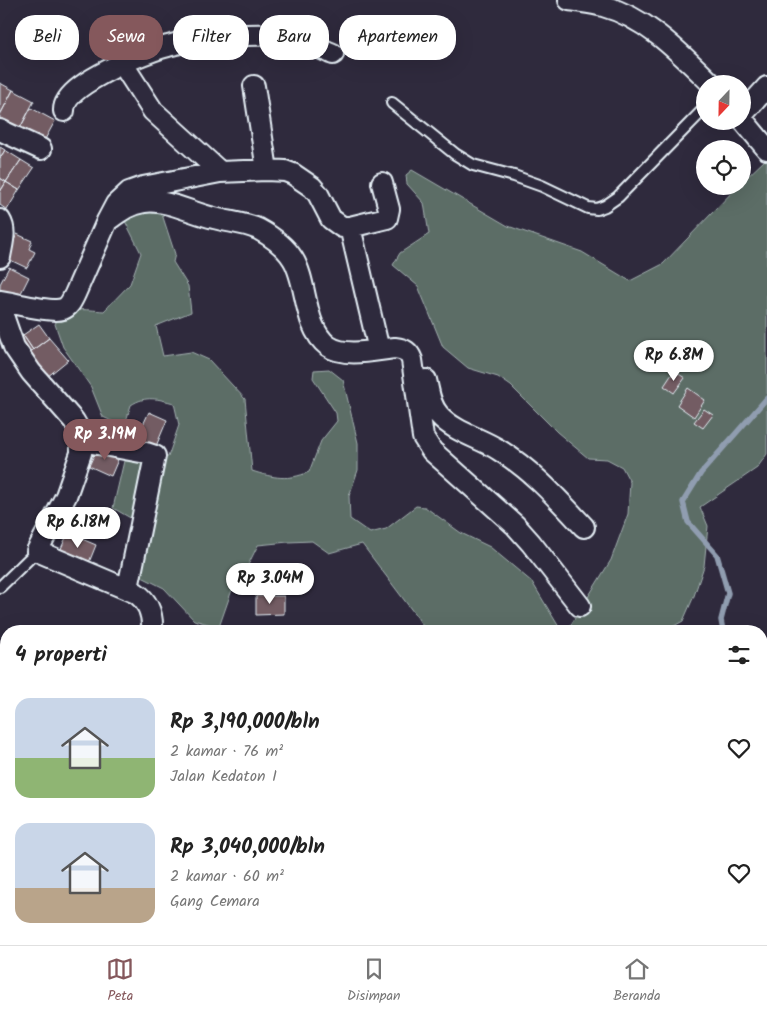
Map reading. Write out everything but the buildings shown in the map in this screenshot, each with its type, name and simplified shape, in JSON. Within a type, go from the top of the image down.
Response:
[{"type":"street","points":[[569,0],[603,5],[628,14],[660,36],[702,75]]},
{"type":"street","points":[[64,111],[66,100],[71,94],[97,76],[122,63],[168,46],[189,41],[249,35],[270,35],[298,39],[332,54]]},
{"type":"street","points":[[122,63],[153,111],[220,172]]},
{"type":"street","points":[[254,86],[267,170]]},
{"type":"street","points":[[751,105],[767,87]]},
{"type":"street","points":[[0,130],[41,149]]},
{"type":"street","points":[[751,130],[767,149]]},
{"type":"street","points":[[0,301],[54,310],[64,309],[75,294],[116,204],[129,192],[143,186],[220,172],[284,171],[300,179],[318,194],[334,222],[342,227],[350,227],[387,218],[389,210],[382,183]]},
{"type":"street","points":[[107,221],[134,204],[156,202],[259,230],[283,247],[294,260],[311,318],[320,337],[326,344],[341,352],[395,348],[416,350],[422,356],[431,402],[440,417],[458,429],[497,448],[519,464],[546,486],[584,527]]},
{"type":"street","points":[[0,220],[4,226],[0,257]]},
{"type":"street","points":[[350,227],[379,350]]},
{"type":"street","points":[[0,307],[14,346],[31,372],[74,421],[81,433],[82,441],[78,464],[66,496],[37,551],[128,588],[147,604],[152,625]]},
{"type":"street","points":[[404,350],[408,352],[412,360],[423,436],[432,452],[515,525],[580,606]]},
{"type":"street","points":[[82,441],[155,456],[128,588]]},
{"type":"lane","points":[[392,103],[472,165],[514,176],[542,186],[588,208],[597,209],[618,197],[696,117]]},
{"type":"lane","points":[[0,587],[37,551]]},
{"type":"green space","points":[[767,158],[767,454],[757,468],[700,507],[708,526],[704,566],[683,621],[676,625],[571,625],[611,560],[628,514],[630,482],[622,467],[607,459],[588,458],[557,432],[511,386],[498,377],[468,368],[443,347],[418,286],[393,265],[400,253],[429,234],[424,203],[407,184],[406,175],[412,170],[508,226],[582,252],[630,281],[663,264],[729,195],[751,195],[751,173]]},
{"type":"green space","points":[[158,202],[175,254],[173,262],[188,286],[191,312],[156,326],[163,356],[191,352],[209,360],[245,399],[252,471],[281,477],[294,477],[309,472],[321,441],[337,421],[336,413],[313,378],[314,370],[329,369],[343,380],[358,443],[358,470],[349,496],[350,519],[370,533],[386,529],[416,506],[425,507],[461,533],[490,547],[532,582],[558,625],[422,625],[362,544],[329,553],[312,541],[258,545],[246,569],[234,584],[220,625],[194,620],[164,588],[142,577],[134,520],[113,508],[124,461],[168,457],[179,425],[174,403],[152,399],[136,402],[131,405],[126,421],[118,424],[103,417],[91,387],[63,347],[55,324],[59,318],[70,311],[104,311],[130,284],[141,253],[119,209]]},
{"type":"waterway","points":[[722,625],[721,620],[728,593],[717,555],[688,522],[683,502],[701,473],[767,398]]}]
